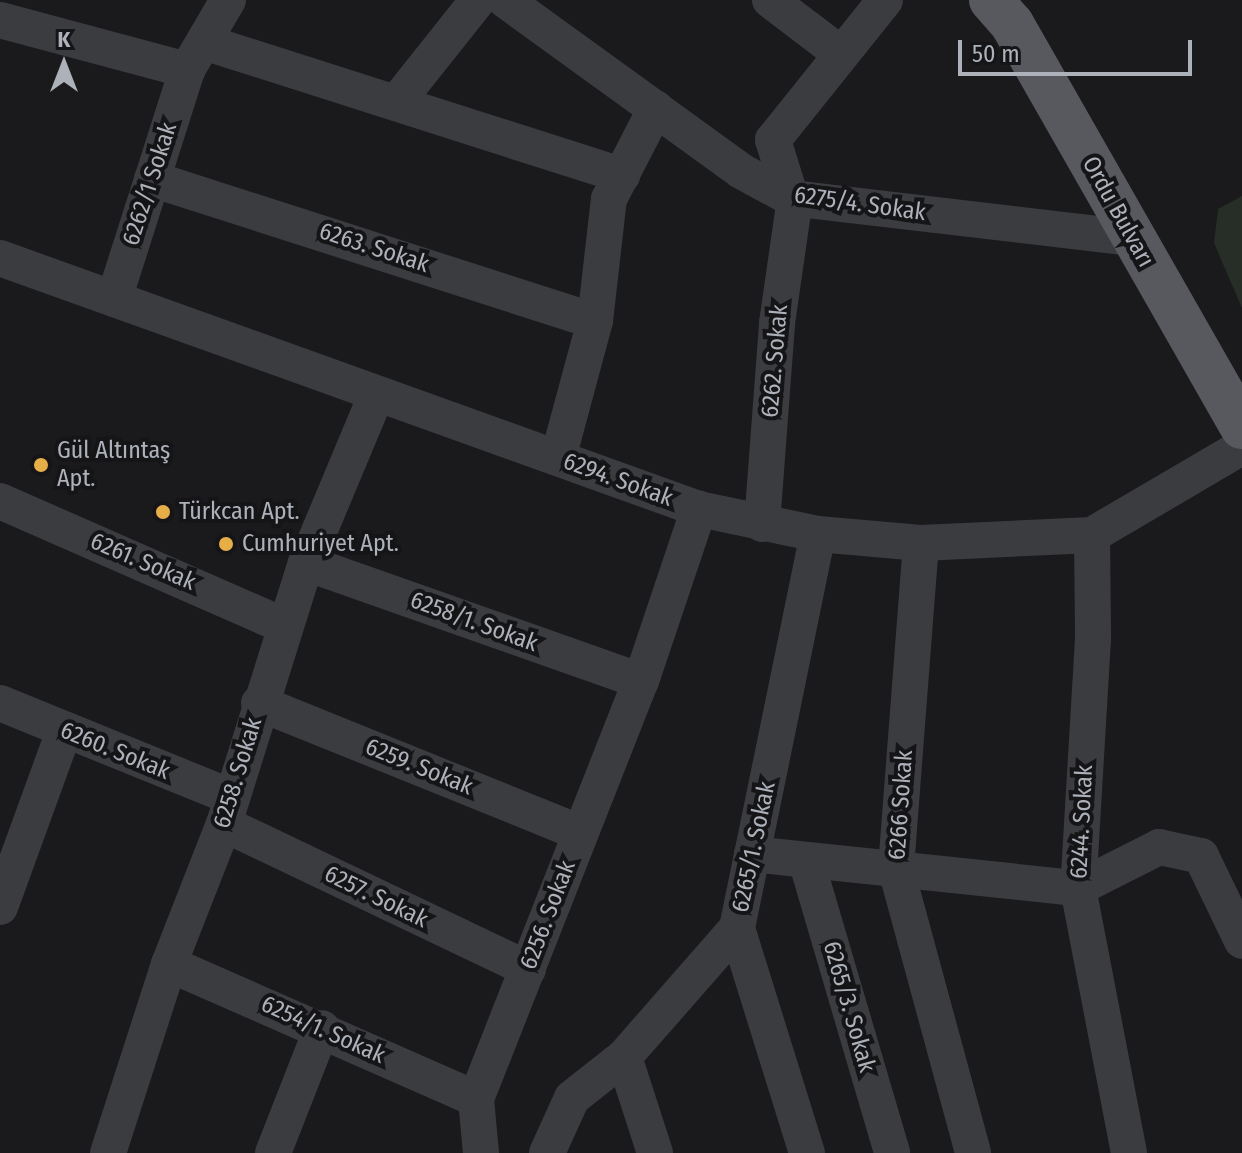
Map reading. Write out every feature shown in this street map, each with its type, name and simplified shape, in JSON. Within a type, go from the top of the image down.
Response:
[{"type":"main road","name":"Ordu Bulvarı","points":[[1011,8],[1131,238],[1242,427]]},
{"type":"street","name":"6262/1 Sokak","points":[[114,299],[196,56],[228,0]]},
{"type":"street","points":[[396,103],[478,0]]},
{"type":"street","name":"6275/4. Sokak","points":[[505,0],[741,171],[793,198],[1131,238]]},
{"type":"street","points":[[770,0],[841,54]]},
{"type":"street","name":"6262. Sokak","points":[[762,524],[777,323],[793,198],[773,140],[885,0]]},
{"type":"street","points":[[0,20],[196,56],[396,103],[622,175]]},
{"type":"street","points":[[558,458],[595,321],[609,199],[656,108]]},
{"type":"street","name":"6263. Sokak","points":[[152,179],[595,321]]},
{"type":"street","name":"6294. Sokak","points":[[0,258],[376,396],[699,509],[818,534],[921,543],[1092,535],[1242,447]]},
{"type":"street","name":"6258. Sokak","points":[[108,1153],[169,964],[228,810],[259,703],[306,563],[376,396]]},
{"type":"street","name":"6261. Sokak","points":[[0,501],[285,626]]},
{"type":"street","name":"6256. Sokak","points":[[481,1153],[476,1099],[641,681],[699,509]]},
{"type":"street","name":"6265/1. Sokak","points":[[807,1153],[737,928],[818,534]]},
{"type":"street","name":"6244. Sokak","points":[[1092,535],[1093,639],[1078,888],[1129,1153]]},
{"type":"street","name":"6266 Sokak","points":[[921,543],[896,869],[973,1153]]},
{"type":"street","name":"6258/1. Sokak","points":[[306,563],[641,681]]},
{"type":"street","name":"6260. Sokak","points":[[0,703],[228,810]]},
{"type":"street","name":"6259. Sokak","points":[[259,703],[579,832]]},
{"type":"street","points":[[0,907],[64,731]]},
{"type":"street","name":"6257. Sokak","points":[[228,810],[528,969]]},
{"type":"street","points":[[752,854],[1078,888],[1159,847],[1201,856],[1242,941]]},
{"type":"street","name":"6265/3. Sokak","points":[[806,860],[892,1153]]},
{"type":"street","points":[[547,1153],[572,1098],[624,1057],[737,928]]},
{"type":"street","name":"6254/1. Sokak","points":[[169,964],[322,1028],[476,1099]]},
{"type":"street","points":[[273,1153],[322,1028]]},
{"type":"street","points":[[624,1057],[655,1153]]},
{"type":"shaded area","points":[[1242,196],[1242,308],[1214,243],[1218,209]]},
{"type":"place","name":"Gül Altıntaş Apt.","points":[[41,465]]},
{"type":"place","name":"Türkcan Apt.","points":[[163,512]]},
{"type":"place","name":"Cumhuriyet Apt.","points":[[226,544]]}]
